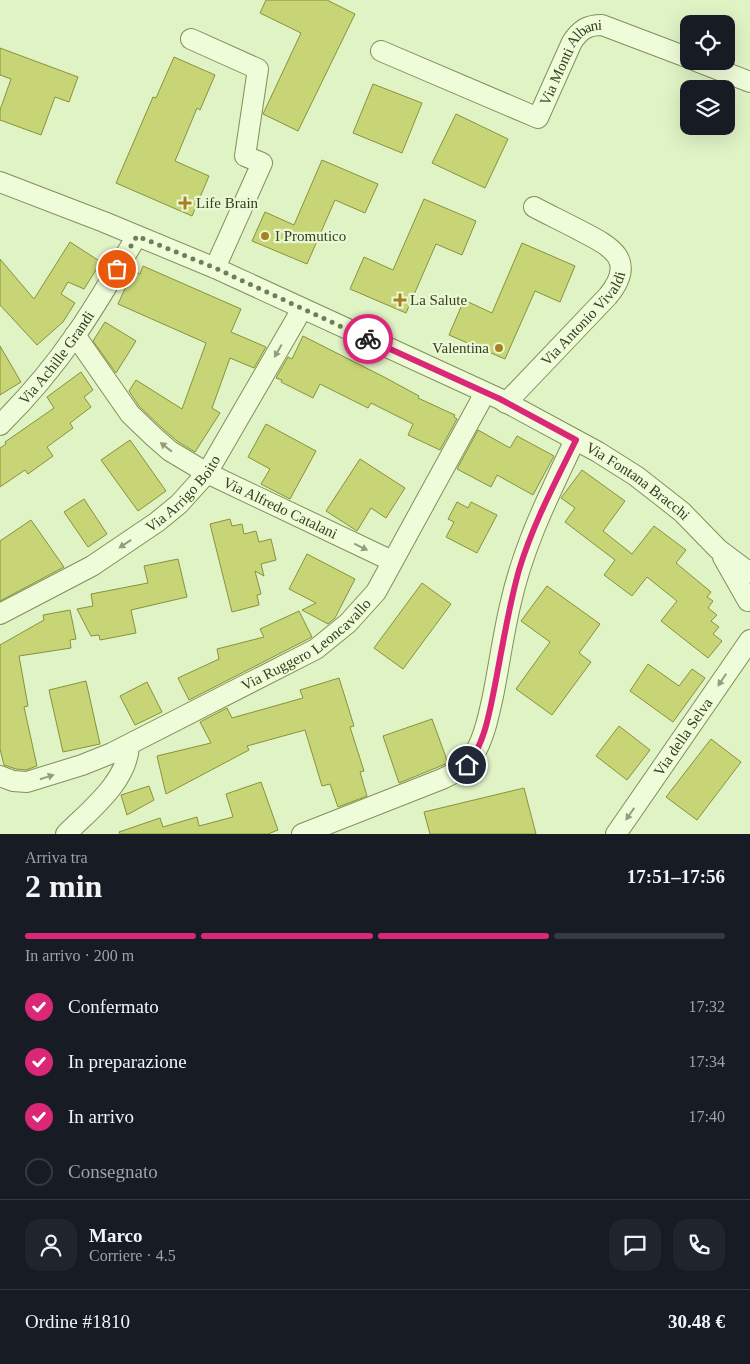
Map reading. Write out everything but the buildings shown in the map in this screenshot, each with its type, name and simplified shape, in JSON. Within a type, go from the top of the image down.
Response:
[{"type":"street","name":"Via Monti Albani","points":[[381,51],[538,118],[572,42],[579,32],[587,26],[602,25],[680,55]]},
{"type":"street","points":[[191,39],[258,69],[245,156],[262,163],[215,268]]},
{"type":"street","points":[[719,70],[750,82]]},
{"type":"street","name":"Via Fontana Bracchi","points":[[0,182],[215,268],[506,403],[618,464],[689,518],[718,549],[750,573]]},
{"type":"street","name":"Via Antonio Vivaldi","points":[[506,403],[608,296],[620,277],[620,261],[611,248],[534,207]]},
{"type":"street","name":"Via Achille Grandi","points":[[0,425],[40,382],[75,336],[137,236]]},
{"type":"street","name":"Via Arrigo Boito","points":[[0,614],[92,566],[168,514],[207,473],[302,309]]},
{"type":"street","name":"Via Alfredo Catalani","points":[[75,336],[120,401],[141,425],[170,451],[207,473],[392,562]]},
{"type":"street","name":"Via Ruggero Leoncavallo","points":[[129,746],[301,658],[348,623],[376,592],[485,393]]},
{"type":"street","points":[[302,834],[442,779],[459,771],[470,762],[479,745],[489,714],[510,608],[524,555],[542,509],[576,440]]},
{"type":"street","name":"Via Fontana Bracchi","points":[[718,549],[749,599]]},
{"type":"street","name":"Via della Selva","points":[[616,834],[750,640]]},
{"type":"street","points":[[0,776],[20,782],[34,781],[82,765],[129,746]]},
{"type":"street","points":[[66,834],[117,782],[127,760],[129,746]]},
{"type":"way so far","points":[[117,269],[137,236],[215,268],[368,339]]},
{"type":"place","name":"Life Brain","points":[[185,203]]},
{"type":"place","name":"I Promutico","points":[[265,236]]},
{"type":"place","name":"La Salute","points":[[400,300]]},
{"type":"place","name":"Valentina","points":[[499,348]]},
{"type":"route","points":[[368,339],[500,399],[576,440],[542,509],[524,555],[510,608],[489,714],[476,752],[467,765]]}]
